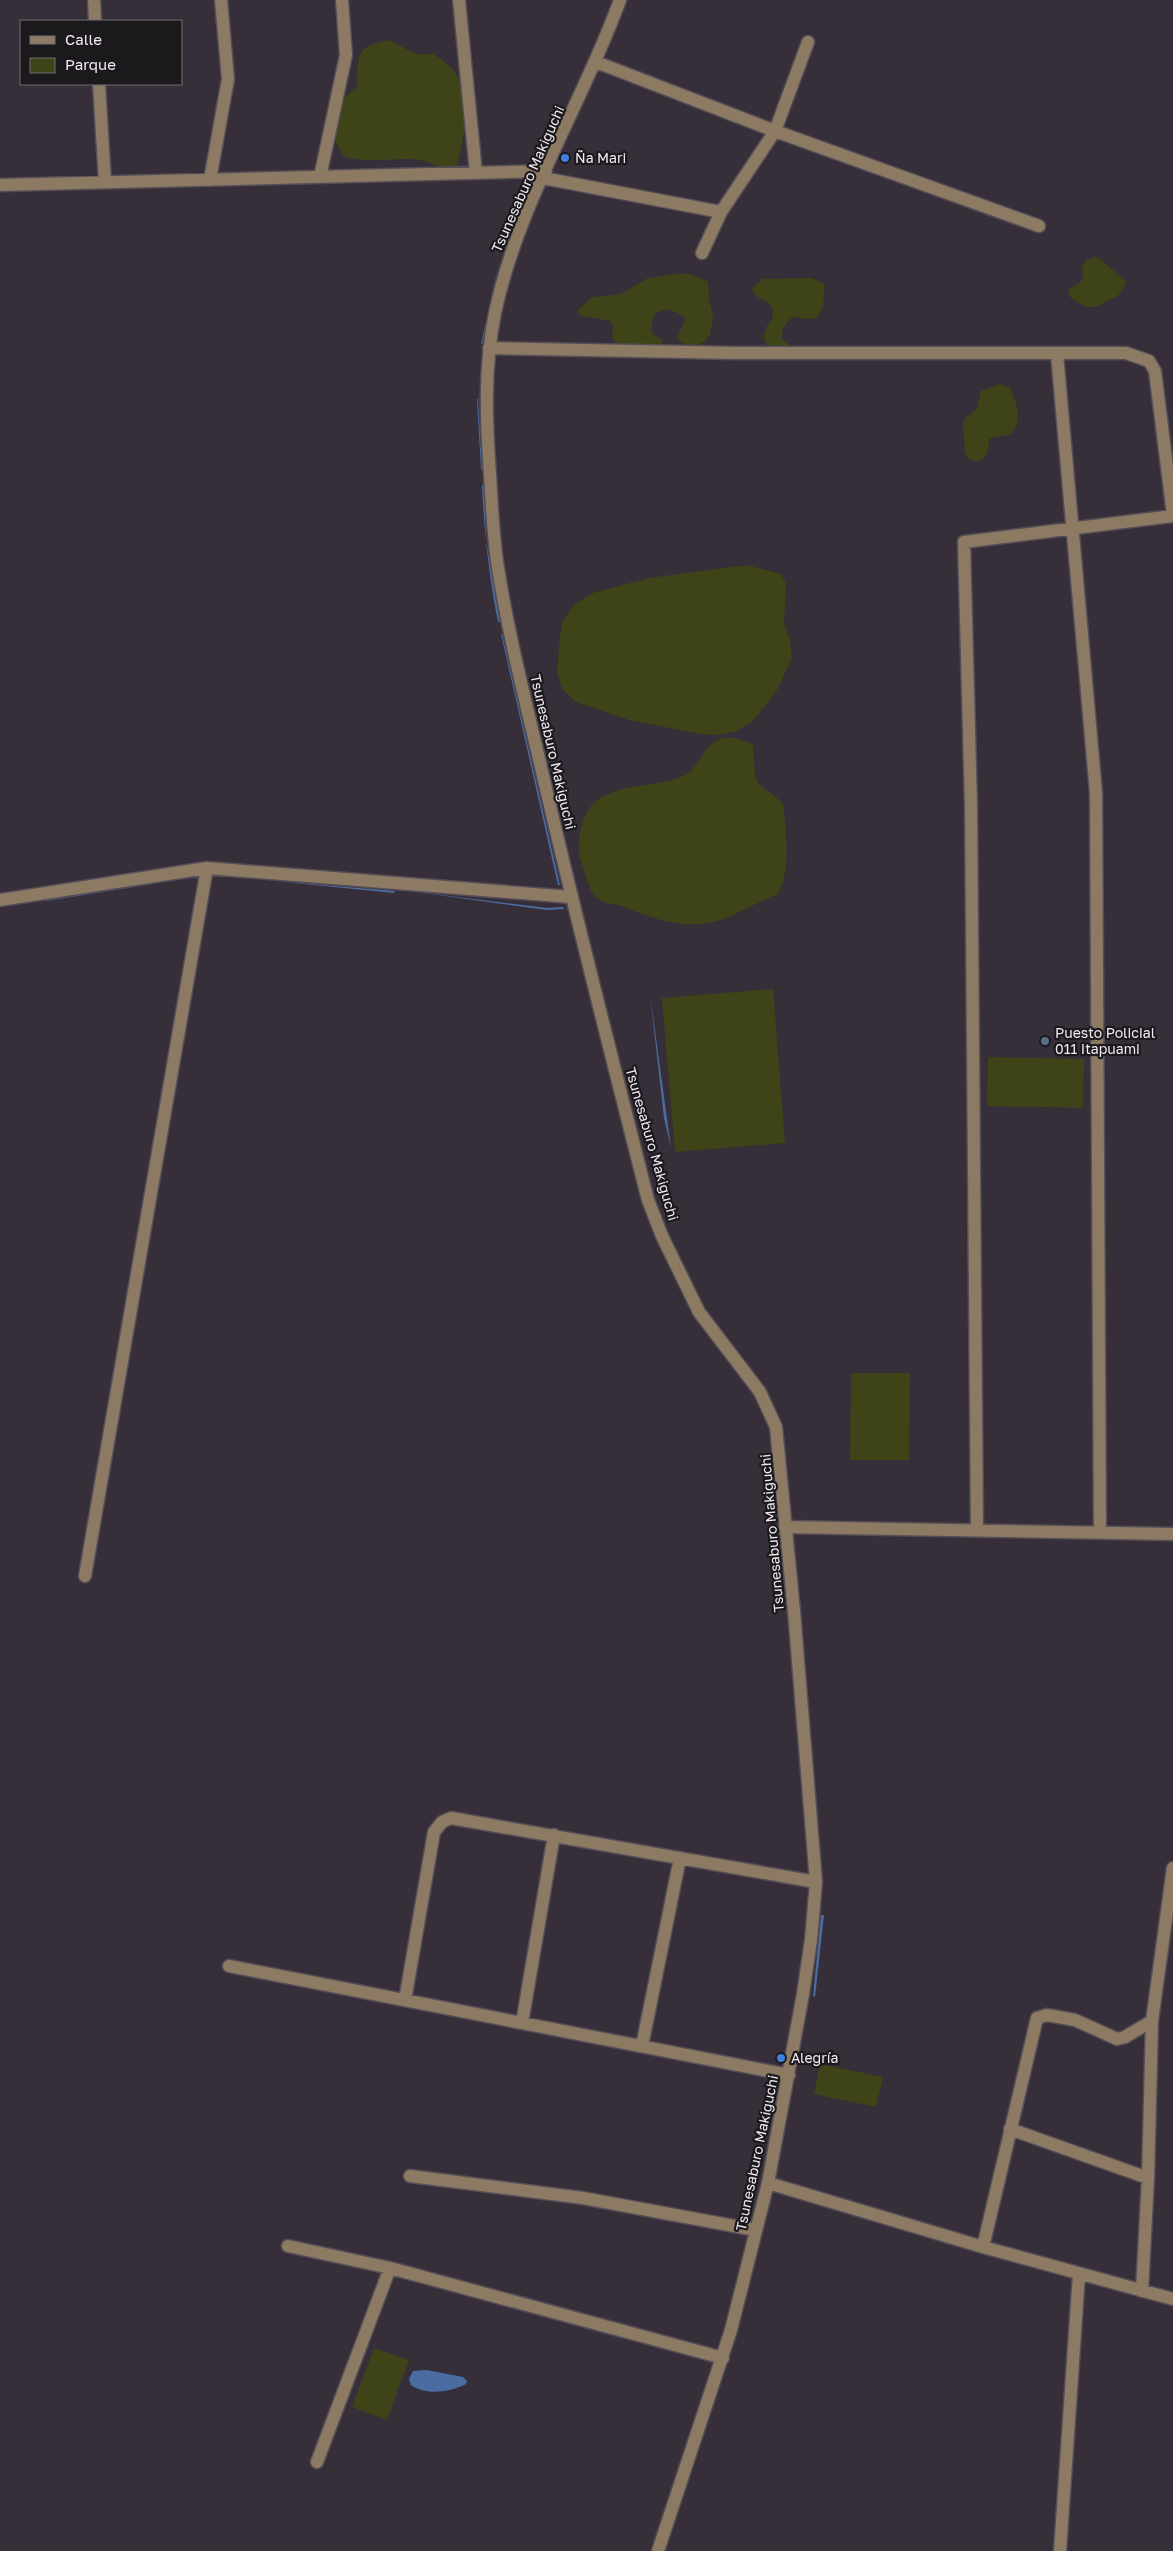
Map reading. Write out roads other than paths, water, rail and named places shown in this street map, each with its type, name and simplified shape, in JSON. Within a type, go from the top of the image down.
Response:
[{"type":"street","points":[[94,0],[95,20]]},
{"type":"street","points":[[210,180],[228,79],[220,0]]},
{"type":"street","points":[[320,177],[346,55],[342,0]]},
{"type":"street","points":[[459,0],[476,173]]},
{"type":"street","name":"Tsunesaburo Makiguchi","points":[[620,0],[596,62],[510,254],[489,348],[486,408],[497,566],[518,670],[571,897],[648,1200],[662,1236],[699,1312],[747,1374],[772,1414],[778,1440],[816,1882],[810,1949],[789,2075],[768,2183],[723,2358],[658,2551]]},
{"type":"street","points":[[702,253],[721,212],[775,131],[808,42]]},
{"type":"street","points":[[596,62],[775,131],[1039,226]]},
{"type":"street","points":[[99,85],[105,182]]},
{"type":"street","points":[[0,185],[476,173],[545,174],[721,212]]},
{"type":"street","points":[[489,348],[736,353],[1126,353],[1148,361],[1155,371],[1173,516],[964,542],[971,806],[977,1530]]},
{"type":"street","points":[[1058,354],[1071,529],[1096,793],[1100,1533]]},
{"type":"street","points":[[85,1576],[207,868]]},
{"type":"street","points":[[0,900],[207,868],[571,897]]},
{"type":"street","points":[[785,1527],[1173,1534]]},
{"type":"street","points":[[404,2000],[434,1832],[442,1822],[451,1818],[460,1818],[816,1882]]},
{"type":"street","points":[[522,2023],[554,1835]]},
{"type":"street","points":[[642,2046],[680,1858]]},
{"type":"street","points":[[1142,2291],[1148,2178],[1152,2021],[1173,1868]]},
{"type":"street","points":[[229,1966],[789,2075]]},
{"type":"street","points":[[983,2247],[1037,2018],[1047,2015],[1074,2020],[1117,2039],[1126,2038],[1152,2021]]},
{"type":"street","points":[[1010,2129],[1148,2178]]},
{"type":"street","points":[[410,2176],[583,2198],[756,2230]]},
{"type":"street","points":[[768,2183],[983,2247],[1173,2299]]},
{"type":"street","points":[[288,2246],[390,2268],[723,2358]]},
{"type":"street","points":[[316,2462],[390,2268]]},
{"type":"street","points":[[1060,2551],[1079,2274]]},
{"type":"water","points":[[501,254],[482,344],[481,344]]},
{"type":"water","points":[[478,399],[482,469],[481,469]]},
{"type":"water","points":[[482,485],[484,485],[486,541],[484,520]]},
{"type":"water","points":[[486,541],[500,622],[498,622],[495,605]]},
{"type":"water","points":[[502,634],[560,885],[558,885]]},
{"type":"water","points":[[197,877],[46,901],[46,900]]},
{"type":"water","points":[[274,881],[395,891],[394,893]]},
{"type":"water","points":[[409,891],[547,908],[563,907],[564,909],[547,910]]},
{"type":"water","points":[[650,994],[671,1148],[664,1118]]},
{"type":"water","points":[[821,1915],[824,1915],[815,1997],[813,1996]]},
{"type":"water","points":[[427,2370],[463,2377],[467,2381],[466,2384],[460,2387],[439,2392],[424,2391],[411,2385],[409,2379],[413,2371]]},
{"type":"place","name":"Ña Mari","points":[[565,158]]},
{"type":"place","name":"Puesto Policial 011 Itapuami","points":[[1045,1041]]},
{"type":"place","name":"Alegría","points":[[781,2058]]}]
